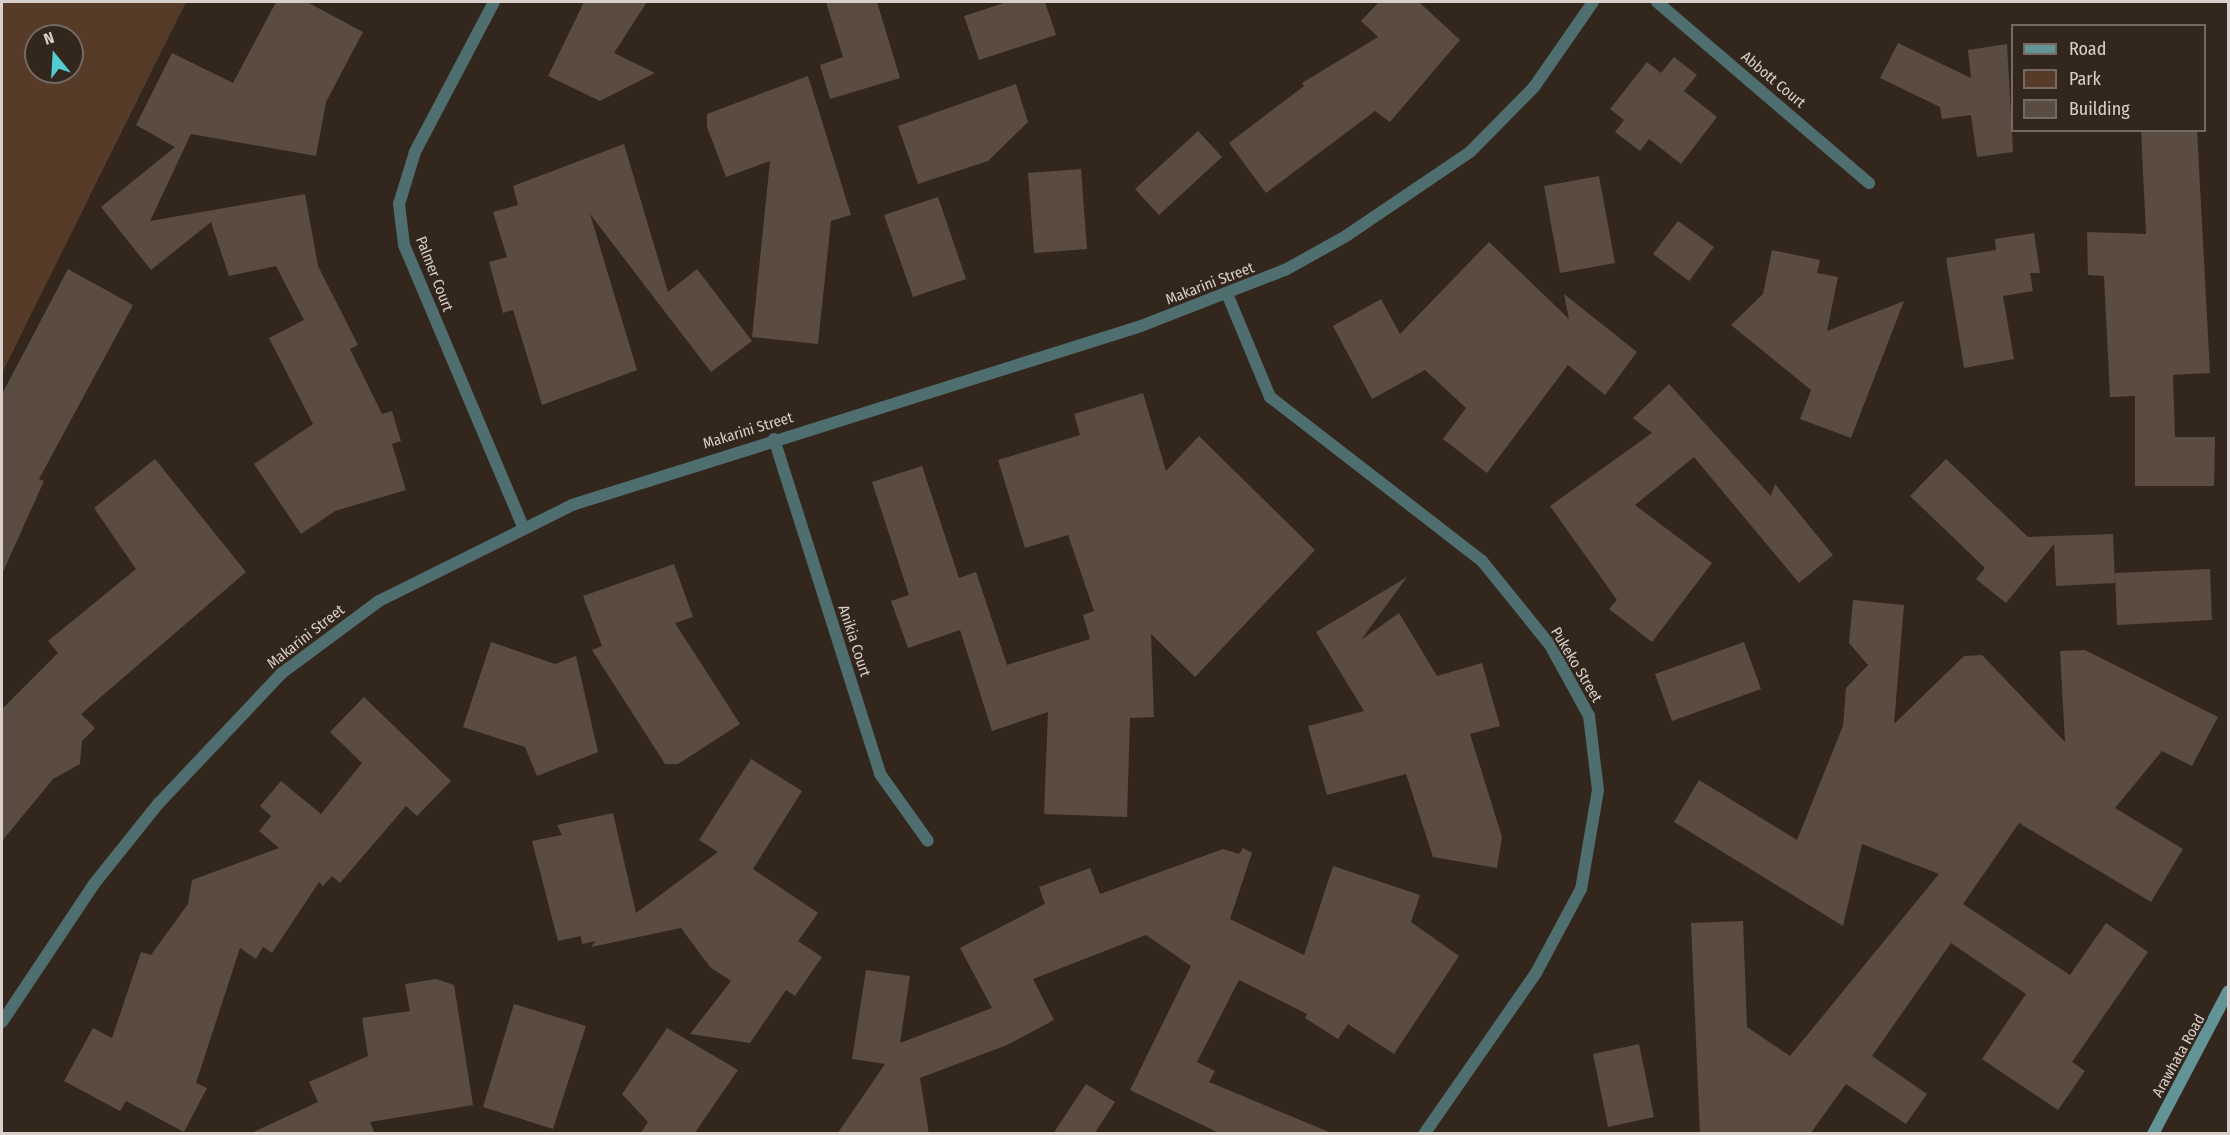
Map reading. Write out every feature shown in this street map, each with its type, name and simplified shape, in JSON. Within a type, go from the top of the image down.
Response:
[{"type":"main road","name":"Arawhata Road","points":[[2153,1134],[2229,992]]},
{"type":"street","name":"Palmer Court","points":[[494,2],[415,152],[399,204],[404,244],[523,527]]},
{"type":"street","name":"Makarini Street","points":[[2,1022],[101,874],[167,794],[282,673],[379,601],[523,527],[627,485],[1228,296],[1346,236],[1470,152],[1534,87],[1593,2]]},
{"type":"street","name":"Abbott Court","points":[[1657,2],[1869,183]]},
{"type":"street","name":"Pukeko Street","points":[[1228,296],[1270,397],[1482,561],[1550,645],[1589,716],[1598,790],[1581,889],[1536,973],[1424,1134]]},
{"type":"street","name":"Anikia Court","points":[[774,439],[880,774],[928,841]]},
{"type":"green space","points":[[2,2],[186,2],[2,373]]},
{"type":"building","points":[[276,2],[307,2],[363,32],[326,102],[316,156],[191,134],[150,221],[305,194],[318,266],[358,345],[350,349],[382,414],[392,411],[401,441],[392,444],[406,490],[335,511],[301,534],[254,464],[313,424],[269,338],[304,320],[276,266],[229,276],[211,222],[151,270],[101,207],[175,147],[136,125],[172,53],[233,83]]},
{"type":"building","points":[[584,2],[647,2],[614,53],[655,73],[600,101],[548,76]]},
{"type":"building","points":[[826,2],[877,2],[900,78],[830,99],[820,65],[843,57]]},
{"type":"building","points":[[1007,2],[1045,2],[1056,35],[979,60],[964,16]]},
{"type":"building","points":[[1379,2],[1419,2],[1460,40],[1390,122],[1375,111],[1266,193],[1229,143],[1304,86],[1302,83],[1378,37],[1361,21]]},
{"type":"building","points":[[1898,43],[1971,78],[1968,50],[2007,44],[2013,152],[1977,157],[1971,115],[1942,119],[1940,107],[1880,78]]},
{"type":"building","points":[[1674,57],[1697,75],[1684,91],[1717,117],[1681,164],[1649,139],[1640,151],[1615,132],[1624,120],[1610,109],[1647,62],[1661,73]]},
{"type":"building","points":[[808,76],[851,215],[831,221],[818,344],[752,337],[770,161],[726,177],[707,127],[707,114]]},
{"type":"building","points":[[1016,84],[1028,122],[988,161],[918,184],[898,126]]},
{"type":"building","points":[[1198,131],[1222,157],[1159,215],[1135,189]]},
{"type":"building","points":[[2141,132],[2197,132],[2210,373],[2173,375],[2175,437],[2215,437],[2214,486],[2135,486],[2135,396],[2110,397],[2104,276],[2088,275],[2087,232],[2146,234]]},
{"type":"building","points":[[624,144],[668,292],[697,269],[752,341],[711,372],[590,214],[637,370],[542,405],[513,310],[503,313],[489,262],[507,257],[493,212],[518,205],[513,186]]},
{"type":"building","points":[[1081,169],[1087,249],[1034,253],[1028,173]]},
{"type":"building","points":[[1599,176],[1615,263],[1560,273],[1544,186]]},
{"type":"building","points":[[938,197],[966,279],[913,297],[884,215]]},
{"type":"building","points":[[1678,221],[1714,247],[1689,281],[1653,254]]},
{"type":"building","points":[[2034,233],[2040,273],[2030,273],[2033,291],[2003,296],[2014,359],[1964,368],[1946,258],[1996,250],[1995,239]]},
{"type":"building","points":[[1489,242],[1569,319],[1564,294],[1637,352],[1605,395],[1568,365],[1487,473],[1443,439],[1466,408],[1425,370],[1372,399],[1333,326],[1381,299],[1400,334]]},
{"type":"building","points":[[1772,250],[1820,260],[1817,273],[1838,277],[1827,331],[1904,301],[1851,438],[1800,419],[1811,390],[1731,325],[1763,294]]},
{"type":"building","points":[[68,269],[133,305],[39,479],[44,481],[2,574],[2,394]]},
{"type":"building","points":[[1669,384],[1771,496],[1775,484],[1833,555],[1799,583],[1694,457],[1635,505],[1712,563],[1652,642],[1609,609],[1617,600],[1550,506],[1652,433],[1633,418]]},
{"type":"building","points":[[1143,393],[1166,471],[1199,436],[1315,550],[1195,677],[1151,634],[1154,717],[1130,718],[1127,817],[1044,814],[1048,712],[992,731],[960,630],[908,648],[891,601],[909,595],[872,482],[922,466],[959,578],[976,572],[1007,665],[1090,639],[1083,615],[1094,611],[1068,535],[1025,548],[998,460],[1080,435],[1074,414]]},
{"type":"building","points":[[155,459],[246,572],[81,714],[95,728],[82,741],[80,764],[53,779],[2,841],[2,709],[58,653],[48,641],[136,569],[94,508]]},
{"type":"building","points":[[1946,459],[2028,537],[2113,534],[2115,583],[2056,586],[2054,544],[2006,603],[1976,579],[1985,568],[1910,496]]},
{"type":"building","points":[[674,564],[693,617],[675,623],[740,724],[678,764],[665,764],[592,650],[602,646],[583,596]]},
{"type":"building","points":[[2210,569],[2212,620],[2117,625],[2115,573]]},
{"type":"building","points":[[1407,577],[1361,640],[1399,613],[1437,676],[1482,663],[1500,726],[1470,734],[1502,837],[1497,868],[1433,857],[1406,774],[1327,795],[1308,726],[1364,711],[1316,632]]},
{"type":"building","points":[[1853,600],[1904,605],[1894,724],[1964,656],[1982,655],[2065,742],[2060,651],[2085,650],[2218,717],[2192,766],[2162,751],[2115,808],[2183,849],[2151,902],[2019,823],[1963,904],[2070,975],[2106,923],[2148,952],[2072,1062],[2085,1071],[2058,1110],[1982,1059],[2026,994],[1951,943],[1872,1056],[1927,1094],[1906,1124],[1846,1084],[1810,1134],[1700,1134],[1691,923],[1743,921],[1747,1027],[1790,1056],[1939,874],[1862,844],[1843,926],[1674,822],[1699,780],[1797,840],[1843,726],[1846,688],[1868,665],[1849,643]]},
{"type":"building","points":[[491,642],[555,664],[576,656],[598,752],[537,776],[525,747],[463,727]]},
{"type":"building","points":[[1744,642],[1761,689],[1672,721],[1655,674]]},
{"type":"building","points":[[364,697],[451,781],[417,816],[406,806],[340,883],[332,876],[323,886],[319,882],[272,953],[263,947],[256,959],[240,948],[196,1083],[207,1088],[184,1132],[126,1101],[120,1111],[64,1081],[93,1028],[112,1038],[141,952],[151,955],[188,904],[192,880],[279,848],[259,831],[271,816],[260,806],[281,781],[321,814],[362,763],[330,732]]},
{"type":"building","points":[[751,759],[802,791],[753,869],[818,913],[798,941],[822,957],[795,996],[786,990],[750,1043],[690,1034],[731,981],[710,967],[681,928],[591,947],[596,941],[582,944],[581,936],[558,941],[532,841],[562,835],[557,825],[613,813],[636,913],[718,852],[699,840]]},
{"type":"building","points":[[1243,848],[1252,853],[1230,919],[1304,955],[1333,866],[1420,895],[1411,922],[1459,956],[1394,1054],[1348,1024],[1338,1039],[1305,1018],[1307,1014],[1239,980],[1197,1062],[1215,1071],[1209,1082],[1334,1134],[1221,1134],[1130,1090],[1191,966],[1146,935],[1033,979],[1054,1020],[1007,1045],[920,1078],[929,1134],[837,1134],[885,1064],[852,1059],[866,970],[910,976],[900,1043],[992,1008],[960,948],[1045,904],[1039,887],[1090,868],[1100,894],[1223,849],[1239,854]]},
{"type":"building","points":[[436,979],[454,985],[473,1105],[370,1122],[375,1134],[249,1134],[318,1102],[309,1082],[368,1056],[362,1018],[410,1011],[405,984]]},
{"type":"building","points":[[514,1004],[586,1026],[553,1129],[483,1107]]},
{"type":"building","points":[[667,1028],[738,1070],[694,1134],[640,1134],[648,1122],[622,1094]]},
{"type":"building","points":[[1639,1044],[1654,1117],[1608,1127],[1593,1054]]},
{"type":"building","points":[[1086,1084],[1115,1102],[1094,1134],[1053,1134]]}]
